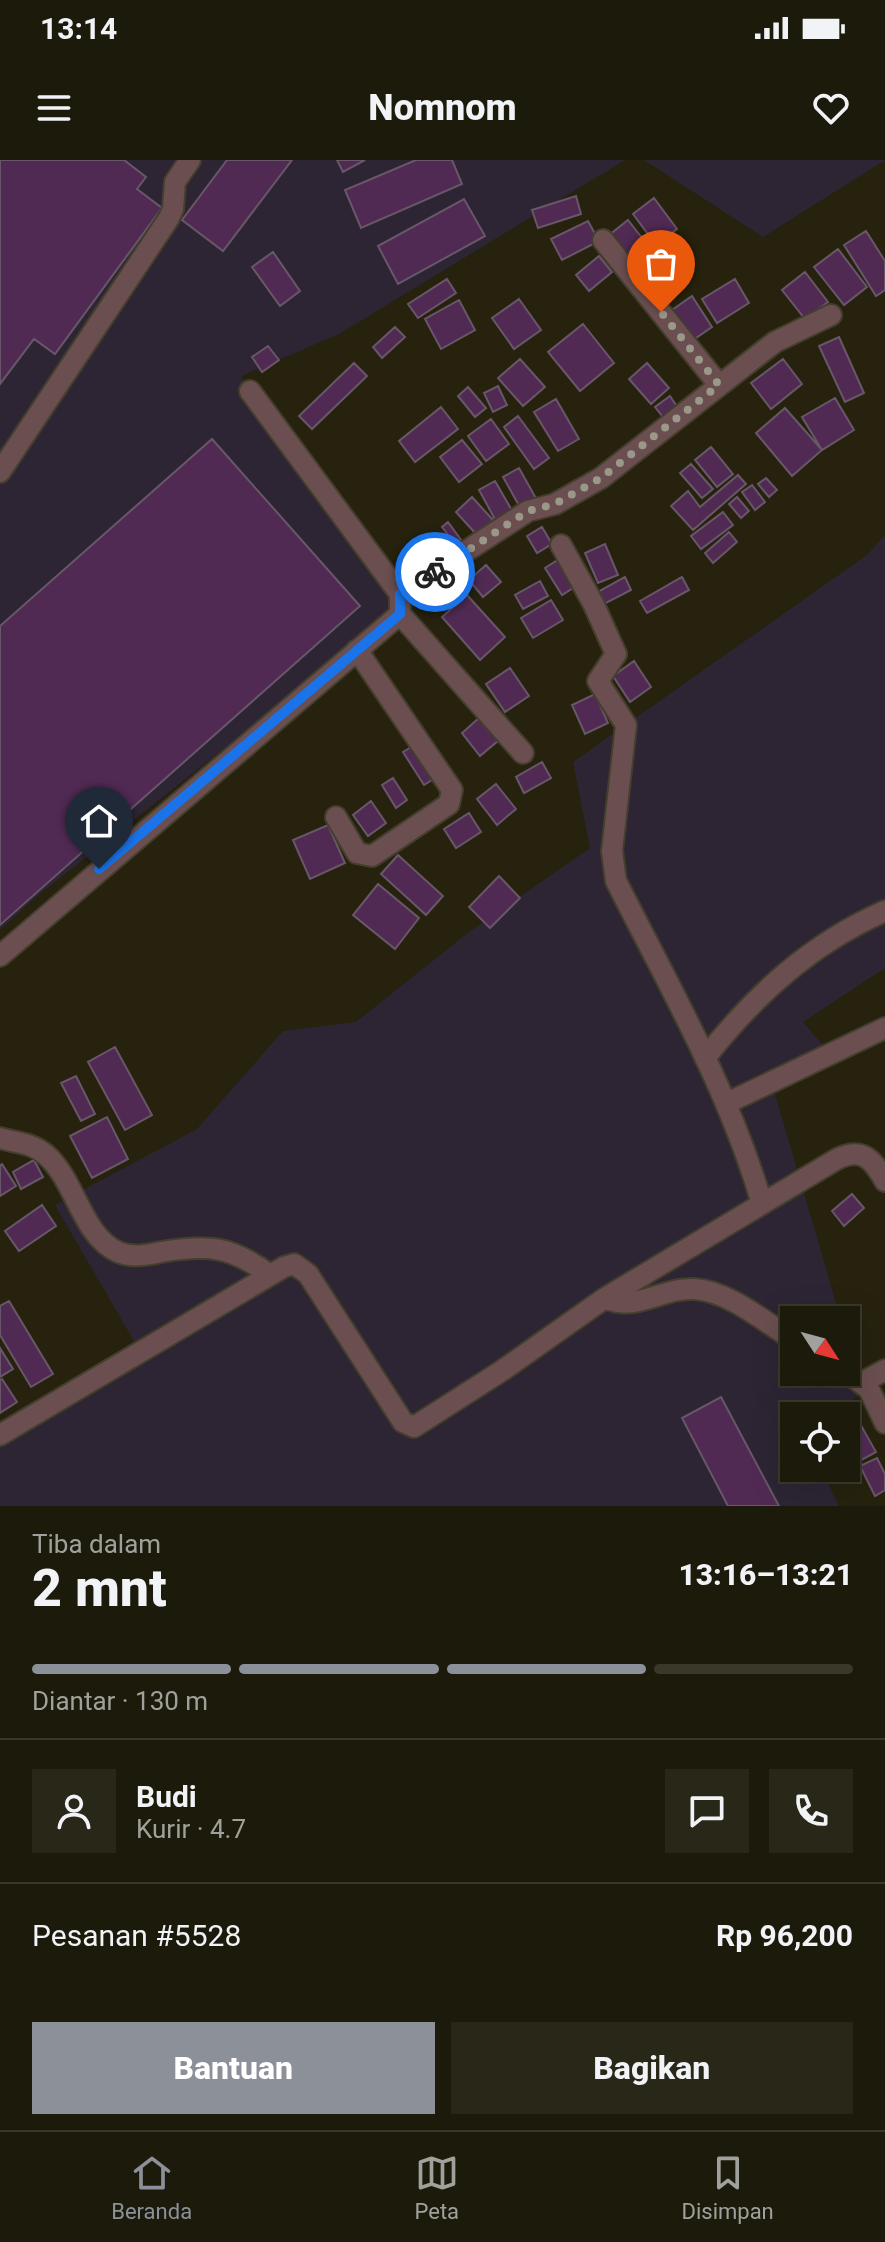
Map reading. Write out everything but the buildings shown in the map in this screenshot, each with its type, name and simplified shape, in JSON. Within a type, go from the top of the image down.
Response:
[{"type":"street","points":[[0,472],[169,218],[173,209],[175,182],[190,160]]},
{"type":"street","points":[[603,240],[719,385]]},
{"type":"street","points":[[0,956],[357,650],[400,604],[528,511],[555,504],[601,478],[775,342],[831,315]]},
{"type":"street","points":[[250,391],[400,604],[523,753]]},
{"type":"street","points":[[561,545],[594,605],[616,654],[598,681],[626,725],[612,851],[616,881],[727,1103],[747,1151],[762,1204]]},
{"type":"street","points":[[336,817],[357,853],[372,856],[449,804],[453,797],[452,790],[357,650]]},
{"type":"street","points":[[705,1058],[753,1001],[798,961],[857,923],[885,911]]},
{"type":"street","points":[[727,1103],[885,1028]]},
{"type":"street","points":[[0,1138],[30,1146],[49,1158],[97,1233],[117,1251],[139,1256],[217,1247],[236,1253],[270,1275]]},
{"type":"street","points":[[0,1435],[270,1275],[294,1264],[308,1274],[403,1422],[414,1427],[503,1370],[605,1298],[850,1152],[865,1156],[878,1168],[885,1181]]},
{"type":"street","points":[[605,1298],[631,1304],[673,1292],[704,1291],[727,1299],[780,1331]]},
{"type":"street","points":[[860,1376],[885,1370]]},
{"type":"street","points":[[860,1383],[873,1395],[885,1423]]},
{"type":"shaded area","points":[[0,160],[625,160],[339,334],[241,376],[397,612],[36,897],[0,930]]},
{"type":"shaded area","points":[[644,160],[885,160],[763,237]]},
{"type":"shaded area","points":[[885,535],[885,968],[803,1022],[832,1056],[771,1080],[837,1306],[780,1306],[780,1386],[860,1386],[862,1394],[848,1402],[780,1402],[780,1482],[828,1482],[839,1506],[0,1506],[0,1433],[135,1343],[55,1205],[197,1129],[283,1031],[356,1022],[469,932],[590,848],[573,762],[867,555]]},
{"type":"way so far","points":[[435,572],[528,511],[555,504],[601,478],[719,385],[661,312]]},
{"type":"route","points":[[99,869],[400,614],[400,594],[435,572]]}]
